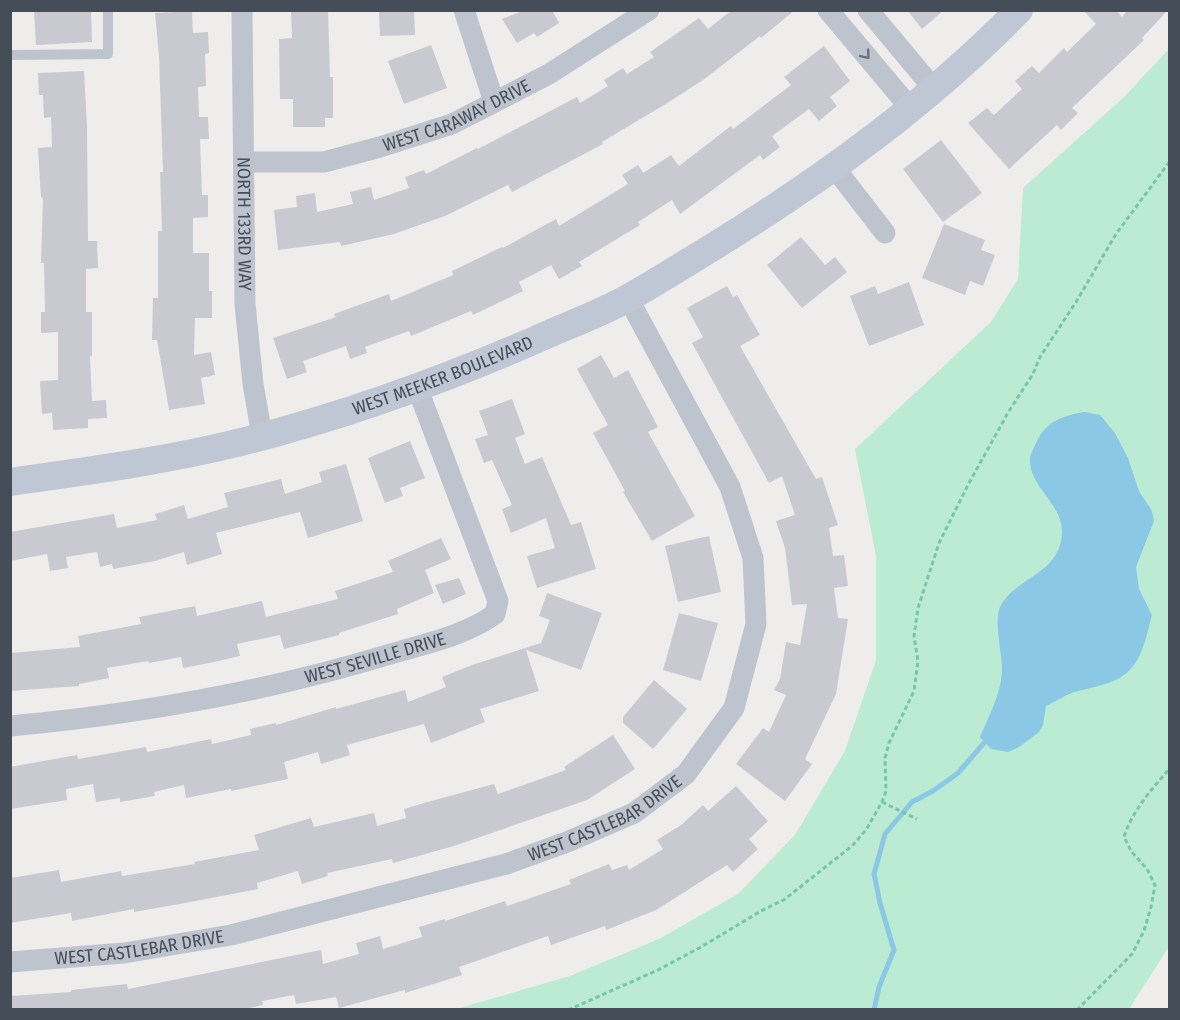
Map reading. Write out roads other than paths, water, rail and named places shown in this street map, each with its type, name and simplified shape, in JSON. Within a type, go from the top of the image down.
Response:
[{"type":"street","name":"NORTH 133RD WAY","points":[[242,10],[245,303],[253,384],[262,436]]},
{"type":"street","points":[[464,10],[494,102]]},
{"type":"street","name":"WEST CARAWAY DRIVE","points":[[245,162],[324,162],[452,124],[549,74],[649,10]]},
{"type":"street","points":[[828,10],[911,109]]},
{"type":"street","points":[[868,10],[934,89]]},
{"type":"street","name":"WEST MEEKER BOULEVARD","points":[[10,482],[139,463],[262,436],[338,414],[417,387],[522,346],[628,298],[771,210],[834,167],[911,109],[986,44],[1019,10]]},
{"type":"street","points":[[834,167],[885,233]]},
{"type":"street","name":"WEST CASTLEBAR DRIVE","points":[[10,962],[124,953],[231,935],[506,864],[567,842],[634,813],[687,774],[734,708],[756,624],[753,558],[730,486],[628,298]]},
{"type":"street","name":"WEST SEVILLE DRIVE","points":[[10,726],[179,705],[345,668],[445,638],[482,623],[495,614],[498,601],[417,387]]},
{"type":"lane","points":[[10,55],[108,54],[108,10]]},
{"type":"water","points":[[1085,412],[1100,415],[1115,433],[1128,458],[1139,491],[1152,511],[1154,521],[1136,567],[1139,589],[1152,615],[1147,635],[1138,659],[1123,676],[1105,684],[1069,694],[1046,706],[1043,725],[1039,732],[1019,747],[1008,752],[991,749],[980,737],[1000,686],[1002,662],[998,627],[999,611],[1007,596],[1049,564],[1060,545],[1062,532],[1056,510],[1032,473],[1030,457],[1045,428],[1063,417]]},
{"type":"waterway","points":[[874,1010],[879,987],[894,950],[874,874],[885,834],[912,802],[933,791],[958,773],[984,743]]}]
